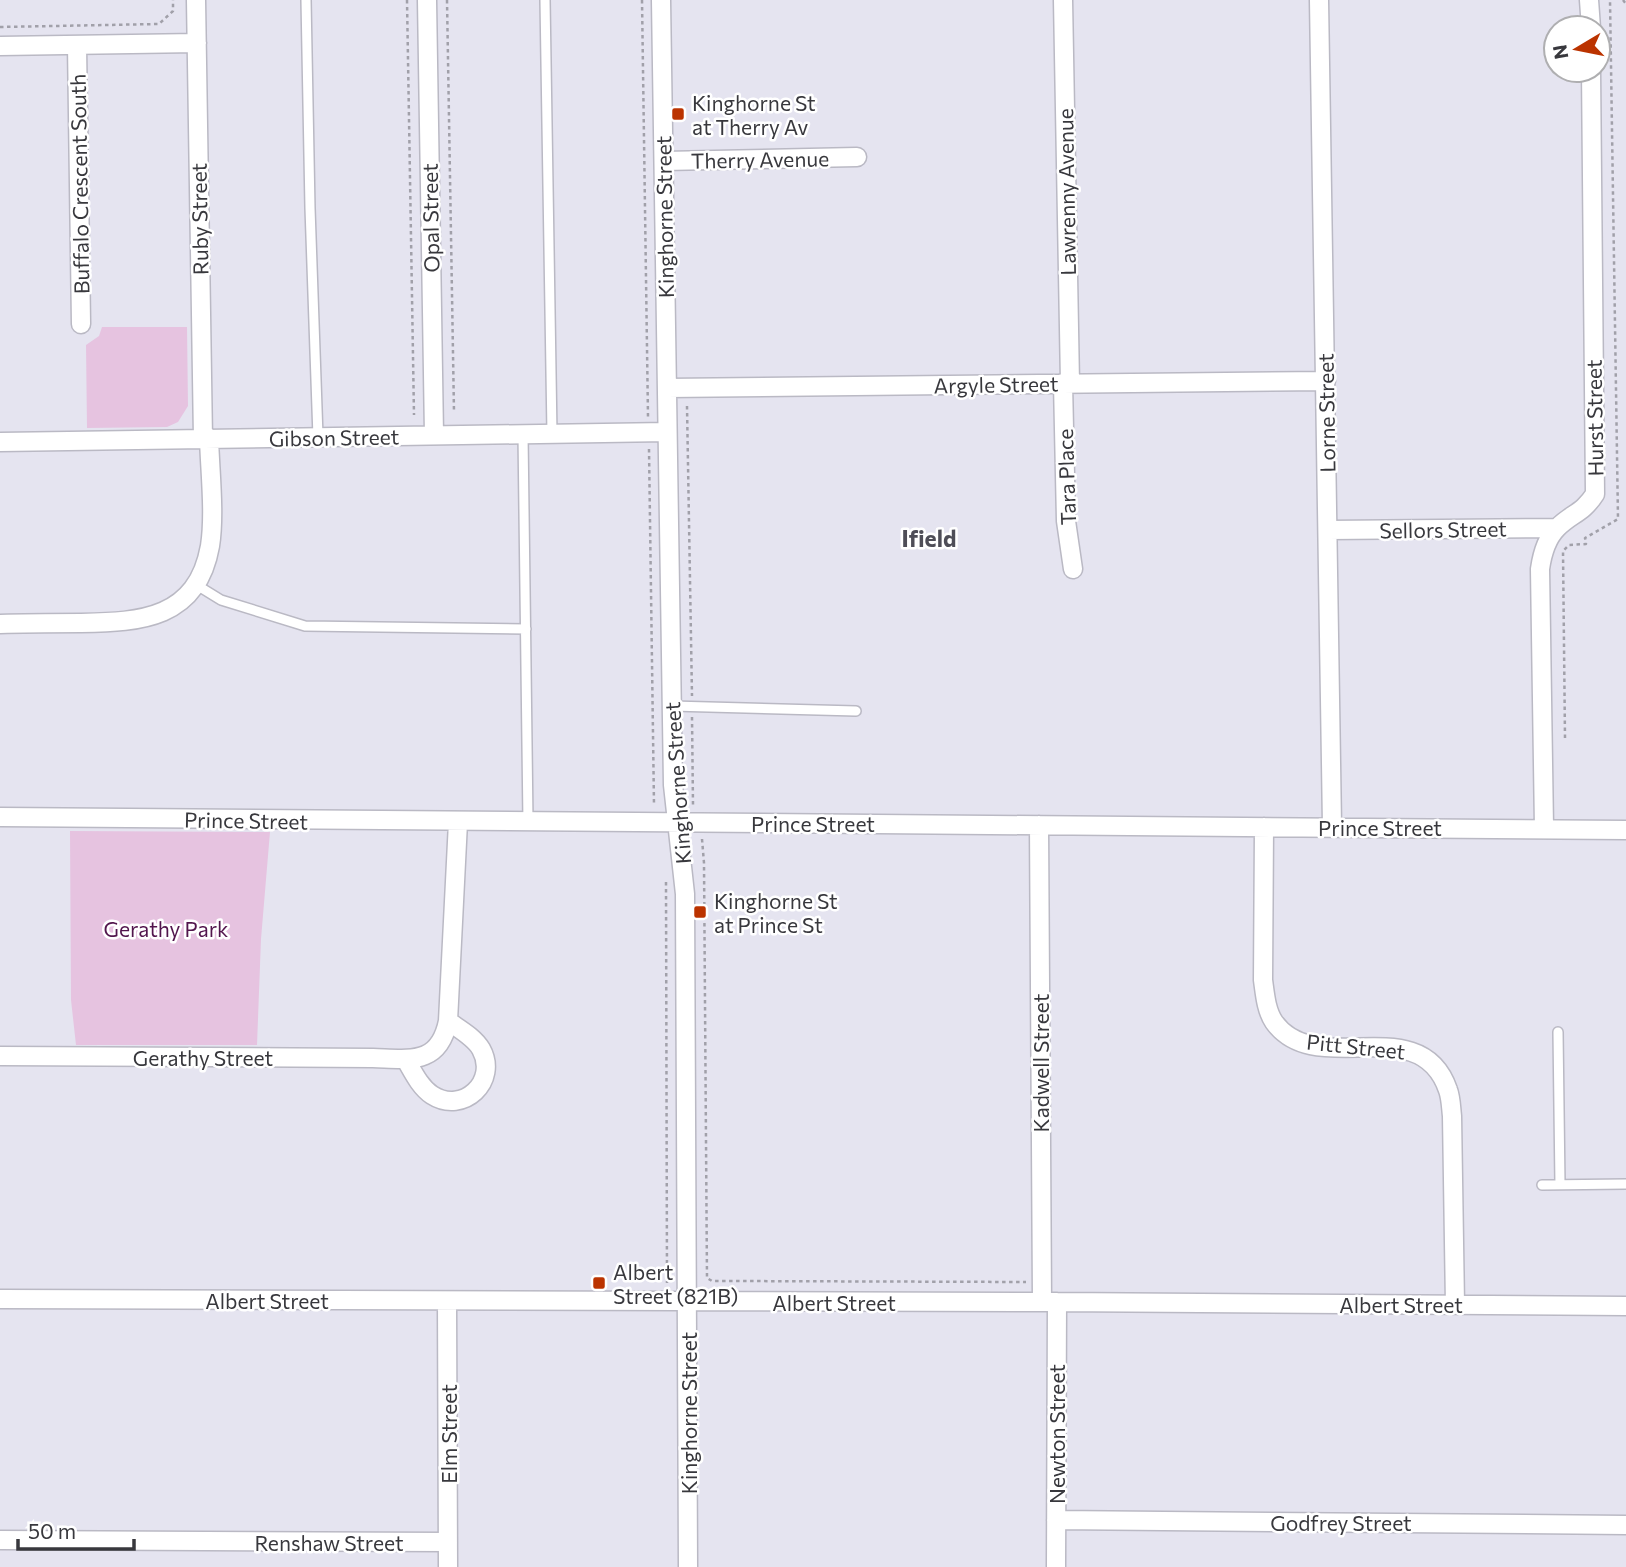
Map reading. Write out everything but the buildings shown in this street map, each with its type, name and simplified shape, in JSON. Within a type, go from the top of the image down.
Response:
[{"type":"street","name":"Ruby Street","points":[[195,584],[207,558],[210,544],[196,0]]},
{"type":"street","name":"Opal Street","points":[[427,0],[434,435]]},
{"type":"street","name":"Kinghorne Street","points":[[661,0],[672,706],[676,822],[685,894],[688,1567]]},
{"type":"street","name":"Lawrenny Avenue","points":[[1063,0],[1066,383]]},
{"type":"street","name":"Lorne Street","points":[[1319,0],[1332,827]]},
{"type":"street","points":[[0,46],[197,43]]},
{"type":"street","name":"Buffalo Crescent South","points":[[77,45],[81,324]]},
{"type":"street","name":"Hurst Street","points":[[1544,828],[1540,569],[1543,551],[1557,528],[1587,507],[1595,494],[1591,84]]},
{"type":"street","name":"Therry Avenue","points":[[664,161],[857,157]]},
{"type":"street","name":"Argyle Street","points":[[667,388],[1326,381]]},
{"type":"street","name":"Tara Place","points":[[1066,383],[1066,521],[1073,569]]},
{"type":"street","name":"Gibson Street","points":[[0,442],[667,432]]},
{"type":"street","name":"Sellors Street","points":[[1328,530],[1557,528]]},
{"type":"street","points":[[0,624],[138,621],[175,605],[195,584]]},
{"type":"street","name":"Prince Street","points":[[0,817],[1626,830]]},
{"type":"street","name":"Gerathy Street","points":[[0,1056],[406,1060],[416,1059],[434,1050],[441,1043],[448,1021],[458,822]]},
{"type":"street","name":"Kadwell Street","points":[[1039,825],[1049,1302]]},
{"type":"street","name":"Pitt Street","points":[[1264,827],[1263,980],[1266,1003],[1274,1021],[1288,1035],[1308,1045],[1404,1048],[1424,1058],[1440,1071],[1449,1091],[1452,1116],[1455,1305]]},
{"type":"street","points":[[406,1060],[432,1094],[449,1101],[458,1101],[473,1094],[484,1079],[486,1060],[478,1045],[448,1021]]},
{"type":"street","name":"Albert Street","points":[[0,1299],[1626,1306]]},
{"type":"street","name":"Elm Street","points":[[447,1301],[448,1567]]},
{"type":"street","name":"Newton Street","points":[[1049,1302],[1056,1567]]},
{"type":"street","name":"Godfrey Street","points":[[1056,1520],[1626,1525]]},
{"type":"street","name":"Renshaw Street","points":[[0,1540],[448,1542]]},
{"type":"lane","points":[[306,0],[318,437]]},
{"type":"lane","points":[[545,0],[552,434]]},
{"type":"lane","points":[[523,434],[528,822]]},
{"type":"lane","points":[[195,584],[221,600],[305,626],[526,629]]},
{"type":"lane","points":[[672,706],[856,711]]},
{"type":"lane","points":[[1558,1032],[1560,1185]]},
{"type":"lane","points":[[1542,1185],[1626,1184]]},
{"type":"path","points":[[0,27],[159,24],[173,11],[173,0]]},
{"type":"path","points":[[407,0],[414,415]]},
{"type":"path","points":[[447,0],[454,412]]},
{"type":"path","points":[[642,0],[648,419]]},
{"type":"path","points":[[687,406],[693,808]]},
{"type":"path","points":[[649,446],[654,805]]},
{"type":"path","points":[[702,839],[707,1278],[712,1281],[1009,1283],[1023,1283],[1029,1278]]},
{"type":"path","points":[[666,883],[667,1283]]},
{"type":"green space","points":[[102,327],[187,327],[188,406],[178,422],[167,427],[87,428],[86,345],[99,336]]},
{"type":"green space","name":"Gerathy Park","points":[[70,831],[270,832],[261,939],[257,1045],[76,1045],[71,1000]]},
{"type":"place","name":"Kinghorne St at Therry Av","points":[[678,114]]},
{"type":"place","name":"Kinghorne St at Prince St","points":[[700,912]]},
{"type":"place","name":"Albert Street (821B)","points":[[599,1283]]},
{"type":"district","name":"Ifield","points":[[929,538]]}]
